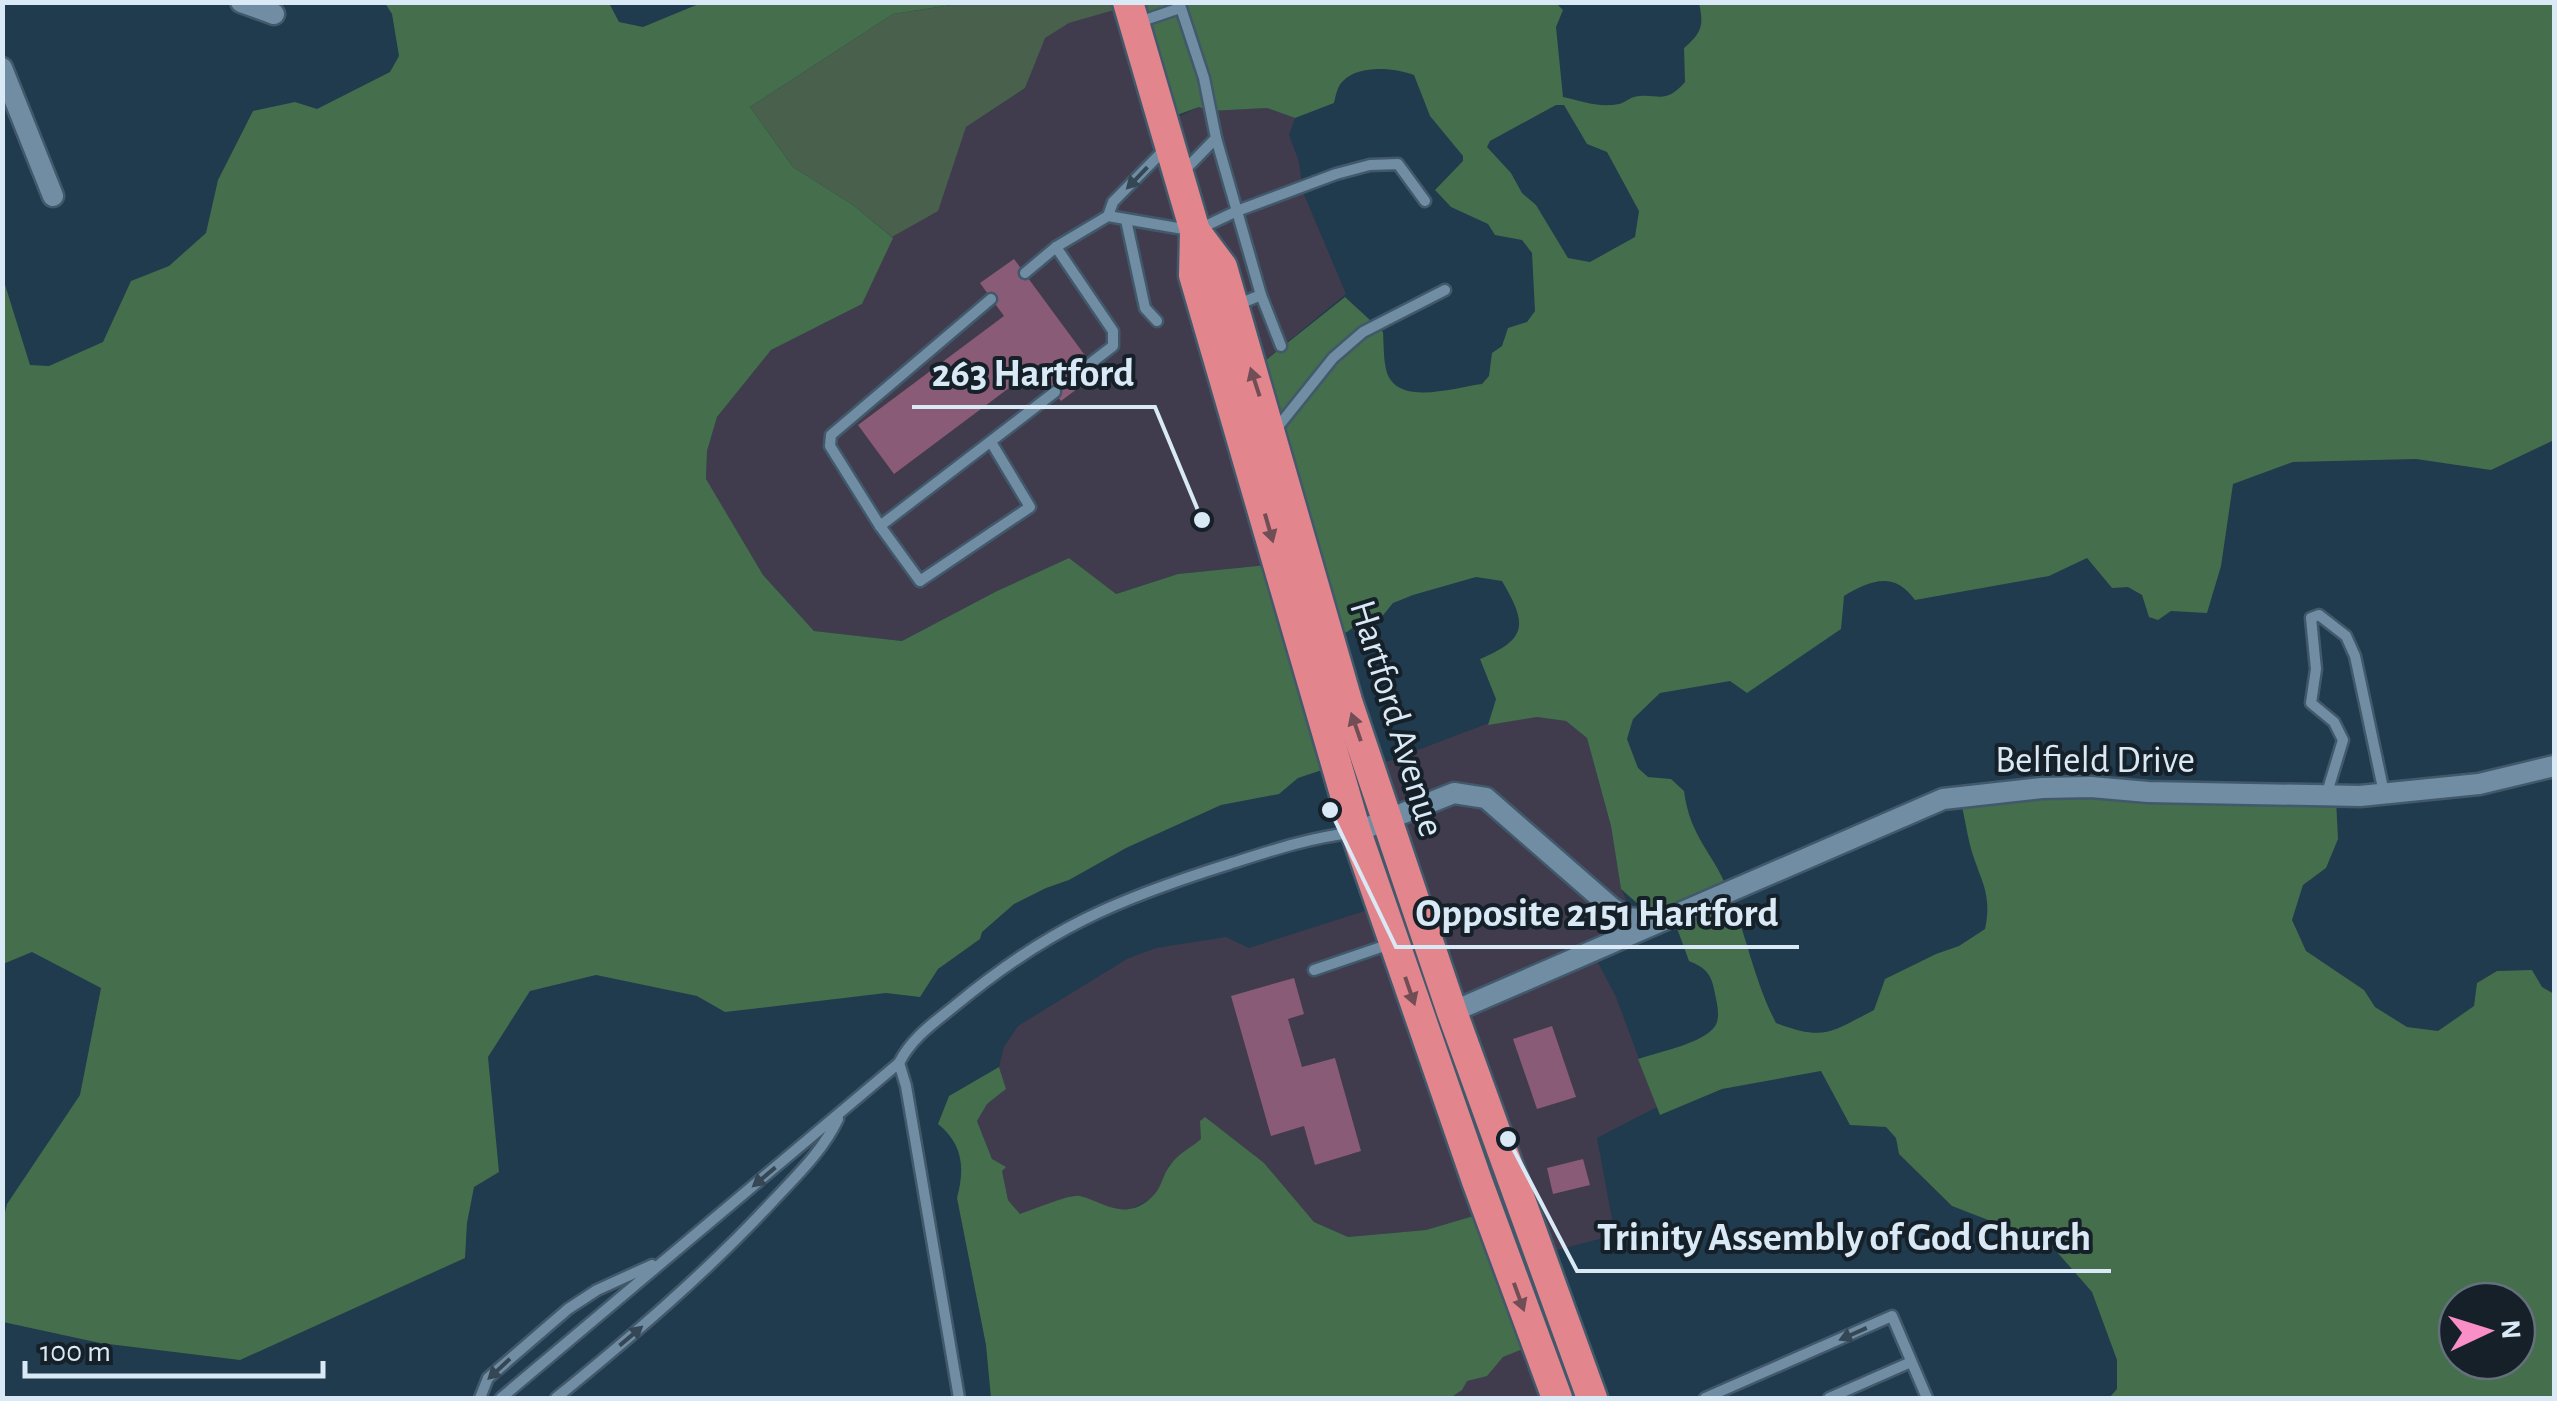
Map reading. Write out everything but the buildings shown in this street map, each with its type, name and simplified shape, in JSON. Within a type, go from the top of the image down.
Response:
[{"type":"highway","name":"Hartford Avenue","points":[[1132,13],[1195,231],[1194,275],[1356,832],[1551,1396]]},
{"type":"highway","name":"Hartford Avenue","points":[[1195,231],[1247,300],[1272,434],[1348,701],[1452,1012],[1592,1398]]},
{"type":"street","points":[[241,2],[274,14]]},
{"type":"street","points":[[2,68],[53,196]]},
{"type":"street","name":"Belfield Drive","points":[[1452,1012],[1943,799],[2091,787],[2326,796],[2384,793],[2479,784],[2554,766]]},
{"type":"street","points":[[1356,832],[1454,793],[1486,798],[1612,908],[1629,918],[1657,921]]},
{"type":"lane","points":[[1132,13],[1180,5],[1204,78],[1237,211],[1247,300],[1280,346]]},
{"type":"lane","points":[[1179,174],[1216,138]]},
{"type":"lane","points":[[1025,274],[1056,247],[1108,216],[1113,202],[1170,144]]},
{"type":"lane","points":[[1108,216],[1195,231],[1237,211],[1370,165],[1398,164],[1424,201]]},
{"type":"lane","points":[[1126,220],[1145,308],[1156,321]]},
{"type":"lane","points":[[1056,247],[1113,331],[1113,346],[1091,363]]},
{"type":"lane","points":[[1272,434],[1333,358],[1363,332],[1445,290]]},
{"type":"lane","points":[[992,298],[831,434],[830,446],[920,581],[1030,507],[992,442]]},
{"type":"lane","points":[[880,526],[1055,392]]},
{"type":"lane","points":[[2326,796],[2343,740],[2334,722],[2310,703],[2316,669],[2311,618],[2319,616],[2346,636],[2355,656],[2384,793]]},
{"type":"lane","points":[[501,1398],[840,1115],[900,1063],[908,1044],[992,975],[1082,918],[1148,890],[1315,837],[1356,832]]},
{"type":"lane","points":[[1314,970],[1394,943]]},
{"type":"lane","points":[[900,1063],[958,1398]]},
{"type":"lane","points":[[556,1398],[658,1312],[752,1224],[825,1144],[840,1115]]},
{"type":"lane","points":[[480,1398],[488,1378],[568,1310],[597,1290],[666,1258]]},
{"type":"lane","points":[[1705,1398],[1892,1316],[1927,1398]]},
{"type":"lane","points":[[1829,1398],[1912,1362]]},
{"type":"shaded area","points":[[1120,8],[1180,116],[1199,107],[1211,111],[1267,108],[1295,118],[1289,135],[1299,162],[1303,192],[1346,294],[1241,380],[1286,563],[1178,574],[1115,594],[1069,558],[902,641],[814,631],[763,575],[706,480],[707,451],[717,417],[771,350],[862,304],[892,237],[938,210],[966,127],[1025,88],[1044,38],[1069,23]]},
{"type":"shaded area","points":[[1536,717],[1566,721],[1587,738],[1611,826],[1621,889],[1640,929],[1594,955],[1616,997],[1657,1107],[1597,1138],[1615,1235],[1517,1260],[1496,1209],[1426,1230],[1348,1237],[1314,1222],[1264,1163],[1200,1121],[1202,1139],[1169,1165],[1152,1198],[1132,1209],[1108,1209],[1081,1196],[1020,1214],[1008,1200],[1002,1171],[992,1159],[977,1121],[987,1104],[1006,1089],[999,1067],[1004,1047],[1018,1026],[1127,959],[1156,948],[1226,937],[1249,948],[1374,908],[1395,894],[1355,774],[1489,723]]},
{"type":"shaded area","points":[[1537,1343],[1566,1398],[1450,1398],[1467,1381],[1487,1375],[1503,1357]]},
{"type":"green space","points":[[1122,2],[1121,8],[1069,23],[1045,38],[1025,88],[966,127],[938,211],[892,237],[853,205],[793,167],[750,107],[893,14],[964,3]]},
{"type":"green space","points":[[385,3],[609,3],[619,22],[643,27],[701,3],[964,3],[893,14],[750,107],[793,167],[853,205],[893,238],[862,304],[771,350],[717,417],[707,451],[706,479],[763,575],[814,631],[902,641],[1069,558],[1116,594],[1178,574],[1286,563],[1241,380],[1345,297],[1383,332],[1386,369],[1398,387],[1433,392],[1482,384],[1489,376],[1492,353],[1502,346],[1508,328],[1527,322],[1535,311],[1532,253],[1522,240],[1495,235],[1488,224],[1451,207],[1435,190],[1463,161],[1463,156],[1430,116],[1414,75],[1388,69],[1358,72],[1341,83],[1334,103],[1295,118],[1267,108],[1210,111],[1199,107],[1158,122],[1122,3],[1556,3],[1563,10],[1556,27],[1563,97],[1604,105],[1634,97],[1666,96],[1685,82],[1684,48],[1700,28],[1699,3],[2554,3],[2554,440],[2491,470],[2416,459],[2293,462],[2233,484],[2221,566],[2207,613],[2171,611],[2158,620],[2149,617],[2142,595],[2128,587],[2112,588],[2087,558],[2049,576],[1915,600],[1899,585],[1873,583],[1844,596],[1841,629],[1747,693],[1730,681],[1660,693],[1633,719],[1627,739],[1638,768],[1648,777],[1671,779],[1684,791],[1696,832],[1728,890],[1776,1023],[1817,1033],[1836,1029],[1874,1010],[1885,979],[1959,946],[1985,929],[1986,895],[1960,798],[2039,794],[2336,799],[2338,839],[2326,868],[2303,885],[2292,920],[2306,951],[2364,990],[2375,1007],[2407,1027],[2438,1031],[2474,1006],[2477,983],[2497,971],[2532,970],[2542,987],[2554,994],[2554,1398],[2109,1398],[2117,1389],[2117,1360],[2092,1292],[2050,1244],[1952,1206],[1899,1154],[1896,1138],[1886,1127],[1850,1125],[1821,1071],[1722,1089],[1660,1115],[1638,1059],[1695,1041],[1713,1029],[1718,1014],[1713,983],[1706,971],[1689,961],[1674,920],[1647,912],[1621,889],[1611,826],[1587,738],[1566,721],[1537,717],[1488,725],[1496,699],[1480,659],[1507,645],[1519,620],[1502,581],[1476,577],[1393,603],[1380,619],[1319,641],[1348,752],[1319,771],[1298,778],[1279,794],[1221,805],[1014,904],[982,932],[980,939],[938,969],[920,997],[886,993],[725,1012],[697,996],[596,975],[530,991],[488,1057],[499,1172],[474,1187],[465,1258],[240,1360],[100,1343],[3,1322],[3,1220],[7,1204],[80,1095],[101,988],[32,952],[3,964],[2,275],[30,365],[49,366],[103,342],[131,281],[169,266],[206,233],[218,180],[253,111],[295,102],[317,109],[390,72],[399,56],[392,14]],"holes":[[[1556,105],[1564,105],[1587,144],[1607,152],[1639,211],[1635,237],[1590,262],[1568,258],[1536,205],[1487,147],[1490,141]]]},
{"type":"green space","points":[[999,1067],[1006,1089],[987,1104],[977,1121],[992,1159],[1006,1167],[1002,1171],[1008,1200],[1020,1214],[1075,1196],[1124,1210],[1142,1204],[1155,1193],[1174,1160],[1201,1139],[1200,1121],[1205,1117],[1264,1163],[1314,1222],[1348,1237],[1426,1230],[1497,1209],[1543,1341],[1503,1357],[1487,1376],[1467,1381],[1450,1398],[991,1398],[986,1345],[957,1198],[960,1157],[953,1140],[938,1124],[949,1096]]},
{"type":"place","name":"263 Hartford","points":[[1202,520]]},
{"type":"place","name":"Opposite 2151 Hartford","points":[[1330,810]]},
{"type":"place","name":"Trinity Assembly of God Church","points":[[1508,1139]]}]
